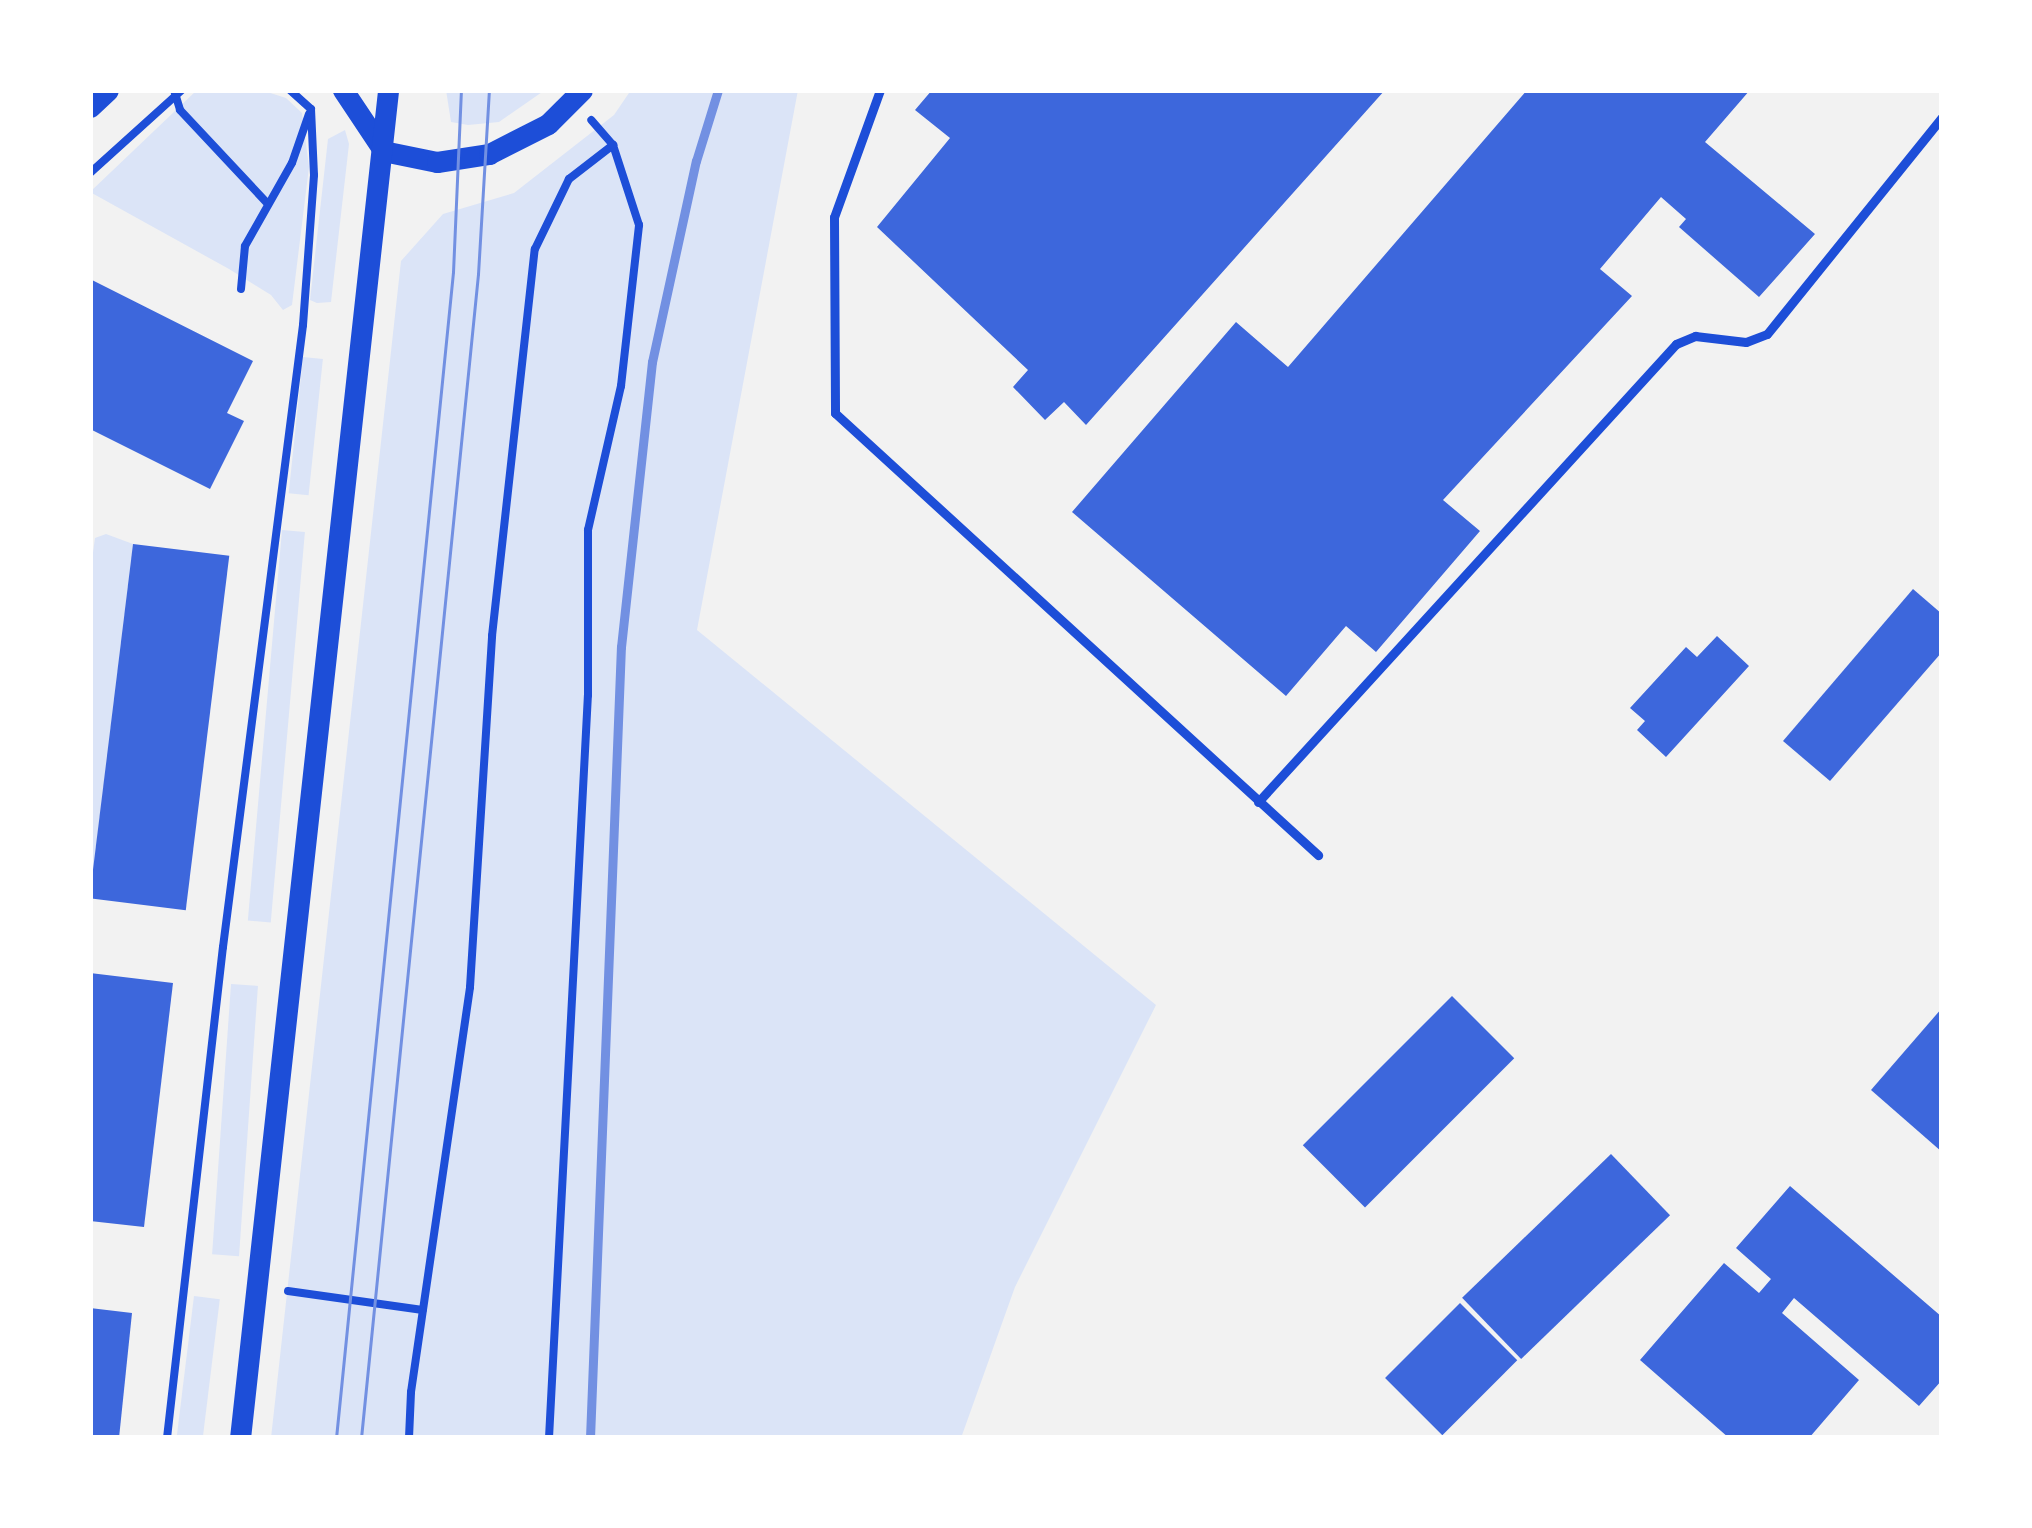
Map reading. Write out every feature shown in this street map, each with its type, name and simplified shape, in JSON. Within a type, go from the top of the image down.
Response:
[{"type":"main road","points":[[90,106],[107,90]]},
{"type":"street","points":[[344,90],[383,151],[459,162],[522,140],[578,95]]},
{"type":"street","points":[[240,1438],[388,90]]},
{"type":"lane","points":[[880,90],[834,217],[835,413],[1318,855]]},
{"type":"lane","points":[[1258,802],[1676,344],[1695,336],[1746,342],[1767,334],[1942,116]]},
{"type":"path","points":[[167,1438],[223,946],[303,325],[314,175],[311,109],[290,90]]},
{"type":"path","points":[[178,91],[180,110],[266,202]]},
{"type":"path","points":[[90,173],[178,91]]},
{"type":"path","points":[[549,1438],[588,695],[588,530],[621,386],[639,225],[613,145],[578,95]]},
{"type":"path","points":[[241,289],[245,246],[292,163],[311,109]]},
{"type":"path","points":[[409,1438],[470,987],[492,636],[535,248],[569,178],[613,145]]},
{"type":"path","points":[[257,1286],[423,1310]]},
{"type":"shaded area","points":[[197,90],[261,90],[286,98],[302,113],[309,167],[292,305],[283,310],[271,295],[229,269],[90,192]]},
{"type":"shaded area","points":[[446,90],[545,90],[499,122],[468,125],[451,122]]},
{"type":"shaded area","points":[[631,90],[798,90],[697,630],[1156,1005],[1015,1287],[961,1438],[271,1438],[401,261],[443,214],[514,193],[614,115]]},
{"type":"shaded area","points":[[345,130],[349,144],[331,302],[317,303],[310,300],[328,139]]},
{"type":"shaded area","points":[[303,357],[323,359],[309,495],[289,493]]},
{"type":"shaded area","points":[[282,530],[305,532],[271,923],[248,921]]},
{"type":"shaded area","points":[[106,534],[133,544],[90,897],[90,574],[95,538]]},
{"type":"shaded area","points":[[231,984],[258,986],[239,1256],[212,1254]]},
{"type":"shaded area","points":[[194,1296],[220,1299],[203,1438],[177,1438]]},
{"type":"building","points":[[932,90],[1385,90],[1086,425],[1064,402],[1045,420],[1013,387],[1028,370],[877,227],[950,138],[915,110]]},
{"type":"building","points":[[1527,90],[1750,90],[1705,142],[1815,234],[1759,297],[1679,227],[1686,219],[1661,197],[1600,269],[1632,296],[1443,500],[1480,531],[1376,652],[1346,626],[1286,696],[1072,512],[1236,322],[1288,367]]},
{"type":"building","points":[[90,279],[253,361],[227,413],[244,421],[210,489],[90,429]]},
{"type":"building","points":[[133,544],[229,556],[186,910],[90,898]]},
{"type":"building","points":[[1913,589],[1942,614],[1942,652],[1830,781],[1783,741]]},
{"type":"building","points":[[1717,636],[1749,666],[1666,757],[1637,730],[1645,721],[1630,708],[1686,647],[1697,657]]},
{"type":"building","points":[[90,973],[173,983],[144,1227],[90,1221]]},
{"type":"building","points":[[1452,996],[1514,1058],[1365,1207],[1303,1145]]},
{"type":"building","points":[[1942,1008],[1942,1152],[1871,1090]]},
{"type":"building","points":[[1611,1154],[1670,1215],[1521,1359],[1462,1298]]},
{"type":"building","points":[[1790,1186],[1942,1317],[1942,1380],[1919,1406],[1794,1298],[1782,1313],[1859,1380],[1809,1438],[1729,1438],[1640,1360],[1724,1263],[1759,1293],[1771,1279],[1736,1248]]},
{"type":"building","points":[[1460,1303],[1517,1360],[1442,1435],[1385,1378]]},
{"type":"building","points":[[90,1308],[132,1313],[119,1438],[90,1438]]},
{"type":"tram line","points":[[336,1438],[453,272],[461,90]]},
{"type":"tram line","points":[[361,1438],[478,274],[489,90]]},
{"type":"railway","points":[[590,1438],[621,647],[652,362],[696,161],[718,90]]}]
